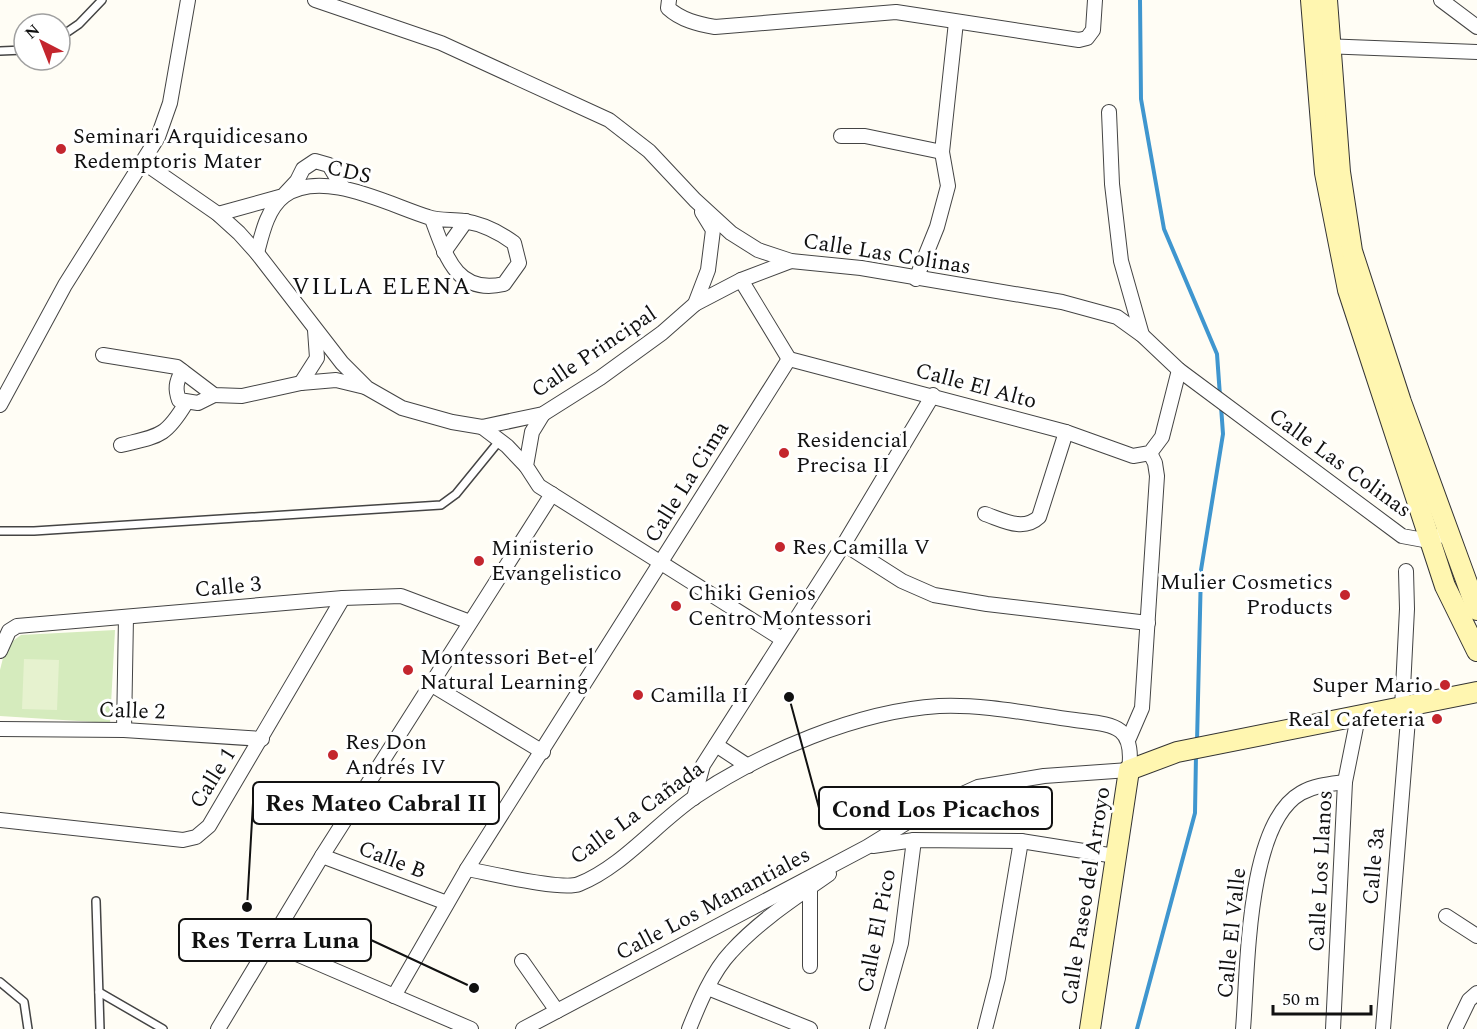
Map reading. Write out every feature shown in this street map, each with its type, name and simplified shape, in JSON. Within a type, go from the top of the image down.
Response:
[{"type":"main road","points":[[1311,0],[1322,46],[1352,251],[1377,332],[1447,532],[1477,610]]},
{"type":"main road","points":[[1327,0],[1322,46],[1325,173],[1339,252],[1359,327],[1429,541],[1457,615],[1477,651]]},
{"type":"main road","points":[[1129,770],[1177,752],[1477,692]]},
{"type":"main road","name":"Calle Paseo del Arroyo","points":[[1090,1029],[1129,770]]},
{"type":"street","points":[[0,405],[65,285],[158,137],[170,103],[188,0]]},
{"type":"street","name":"Calle Las Colinas","points":[[315,0],[441,43],[609,120],[649,151],[695,200],[731,233],[758,250],[791,261],[861,268],[1091,308],[1117,317],[1142,335],[1179,370],[1402,536],[1429,541],[1447,532]]},
{"type":"street","points":[[669,4],[684,19],[715,27],[896,12],[1079,40],[1087,38],[1093,30],[1095,0]]},
{"type":"street","points":[[1441,0],[1477,27]]},
{"type":"street","points":[[916,279],[937,227],[948,186],[942,152],[956,22]]},
{"type":"street","points":[[1322,46],[1477,51]]},
{"type":"street","points":[[1109,112],[1112,184],[1121,261],[1142,335]]},
{"type":"street","points":[[841,136],[865,136],[942,152]]},
{"type":"street","points":[[257,253],[266,220],[297,181],[303,169],[315,161],[329,165],[343,188]]},
{"type":"street","name":"Calle Principal","points":[[143,162],[218,214],[257,253],[342,363],[367,387],[402,408],[452,422],[482,427],[543,414],[600,378],[662,333],[695,304],[708,270],[712,230],[695,200]]},
{"type":"street","name":"CDS","points":[[218,214],[283,196],[303,187],[320,184],[343,188],[432,219],[466,221],[495,229],[514,243],[519,263],[504,284],[487,288],[468,284],[444,252],[432,219]]},
{"type":"street","points":[[444,252],[466,221]]},
{"type":"street","points":[[695,304],[741,280],[791,261]]},
{"type":"street","points":[[741,280],[789,358]]},
{"type":"street","points":[[301,383],[317,358],[315,330]]},
{"type":"street","points":[[103,355],[177,366],[214,395]]},
{"type":"street","name":"Calle El Alto","points":[[789,358],[1066,432],[1133,456],[1149,453]]},
{"type":"street","name":"Calle La Cima","points":[[394,996],[467,869],[543,752],[789,358]]},
{"type":"street","points":[[1129,770],[1132,750],[1129,738],[1142,708],[1148,623],[1157,476],[1155,463],[1149,453],[1162,437],[1179,370]]},
{"type":"street","points":[[182,371],[177,380],[176,391],[179,400],[186,403],[198,404],[214,395],[242,396],[301,383],[336,380],[367,387]]},
{"type":"street","points":[[694,798],[703,765],[844,544],[933,395]]},
{"type":"street","points":[[121,445],[161,435],[173,425],[186,403]]},
{"type":"street","points":[[526,466],[532,432],[543,414]]},
{"type":"street","points":[[482,427],[500,440],[526,466],[539,486],[662,561],[782,639]]},
{"type":"street","points":[[985,514],[1020,525],[1033,522],[1039,517],[1066,432]]},
{"type":"street","points":[[218,1029],[322,856],[552,494]]},
{"type":"street","points":[[844,544],[902,581],[934,595],[987,604],[1148,623]]},
{"type":"street","name":"Calle 3a","points":[[1383,1029],[1406,708],[1406,571]]},
{"type":"street","name":"Calle 3","points":[[0,651],[9,631],[17,626],[343,598],[401,596],[470,622]]},
{"type":"street","name":"Calle 1","points":[[0,820],[183,840],[196,837],[208,826],[262,739],[343,598]]},
{"type":"street","points":[[124,730],[126,617]]},
{"type":"street","points":[[432,685],[543,752]]},
{"type":"street","name":"Calle La Cañada","points":[[467,869],[556,885],[576,886],[592,878],[644,840],[694,798],[748,766],[795,744],[896,710],[941,706],[990,708],[1101,724],[1118,729],[1129,738]]},
{"type":"street","name":"Calle Los Llanos","points":[[1333,1029],[1346,782],[1358,717]]},
{"type":"street","name":"Calle 2","points":[[0,729],[124,730],[262,739]]},
{"type":"street","points":[[716,745],[748,766]]},
{"type":"street","name":"Calle Los Manantiales","points":[[523,1029],[867,847],[927,810],[978,787],[1044,776],[1129,770]]},
{"type":"street","name":"Calle El Valle","points":[[1243,1029],[1255,880],[1277,818],[1300,794],[1317,786],[1346,782]]},
{"type":"street","points":[[689,1029],[708,988],[737,946],[760,923],[867,847],[914,840],[1021,841],[1115,856]]},
{"type":"street","name":"Calle El Pico","points":[[877,1029],[901,943],[914,840]]},
{"type":"street","points":[[985,1029],[998,978],[1021,841]]},
{"type":"street","name":"Calle B","points":[[322,856],[447,903]]},
{"type":"street","points":[[810,887],[810,966]]},
{"type":"street","points":[[1446,916],[1477,936]]},
{"type":"street","points":[[271,943],[471,1029]]},
{"type":"street","points":[[522,961],[556,1011]]},
{"type":"street","points":[[708,988],[810,1029]]},
{"type":"street","points":[[1455,1029],[1469,1000],[1477,993]]},
{"type":"lane","points":[[72,29],[102,0]]},
{"type":"lane","points":[[0,531],[34,531],[441,505],[456,494],[500,440]]},
{"type":"lane","points":[[96,901],[100,1029]]},
{"type":"lane","points":[[0,982],[24,1002],[28,1029]]},
{"type":"lane","points":[[99,992],[163,1029]]},
{"type":"green space","points":[[115,630],[110,723],[0,716],[0,670],[6,646],[21,635]]},
{"type":"green space","points":[[24,659],[59,660],[57,710],[22,709]]},
{"type":"waterway","points":[[1140,0],[1141,99],[1164,229],[1217,354],[1220,396]]},
{"type":"waterway","points":[[1197,742],[1201,570],[1223,434],[1221,406]]},
{"type":"waterway","points":[[1137,1029],[1195,813],[1196,755]]},
{"type":"place","name":"Seminari Arquidicesano Redemptoris Mater","points":[[61,149]]},
{"type":"place","name":"Residencial Precisa II","points":[[784,453]]},
{"type":"place","name":"Res Camilla V","points":[[780,547]]},
{"type":"place","name":"Ministerio Evangelistico","points":[[479,561]]},
{"type":"place","name":"Mulier Cosmetics Products","points":[[1345,595]]},
{"type":"place","name":"Chiki Genios Centro Montessori","points":[[676,606]]},
{"type":"place","name":"Montessori Bet-el Natural Learning","points":[[408,670]]},
{"type":"place","name":"Super Mario","points":[[1445,685]]},
{"type":"place","name":"Camilla II","points":[[638,695]]},
{"type":"place","name":"Cond Los Picachos","points":[[789,697]]},
{"type":"place","name":"Real Cafeteria","points":[[1437,719]]},
{"type":"place","name":"Res Don Andrés IV","points":[[333,755]]},
{"type":"place","name":"Res Mateo Cabral II","points":[[247,907]]},
{"type":"place","name":"Res Terra Luna","points":[[474,988]]},
{"type":"district","name":"VILLA ELENA","points":[[382,287]]}]
